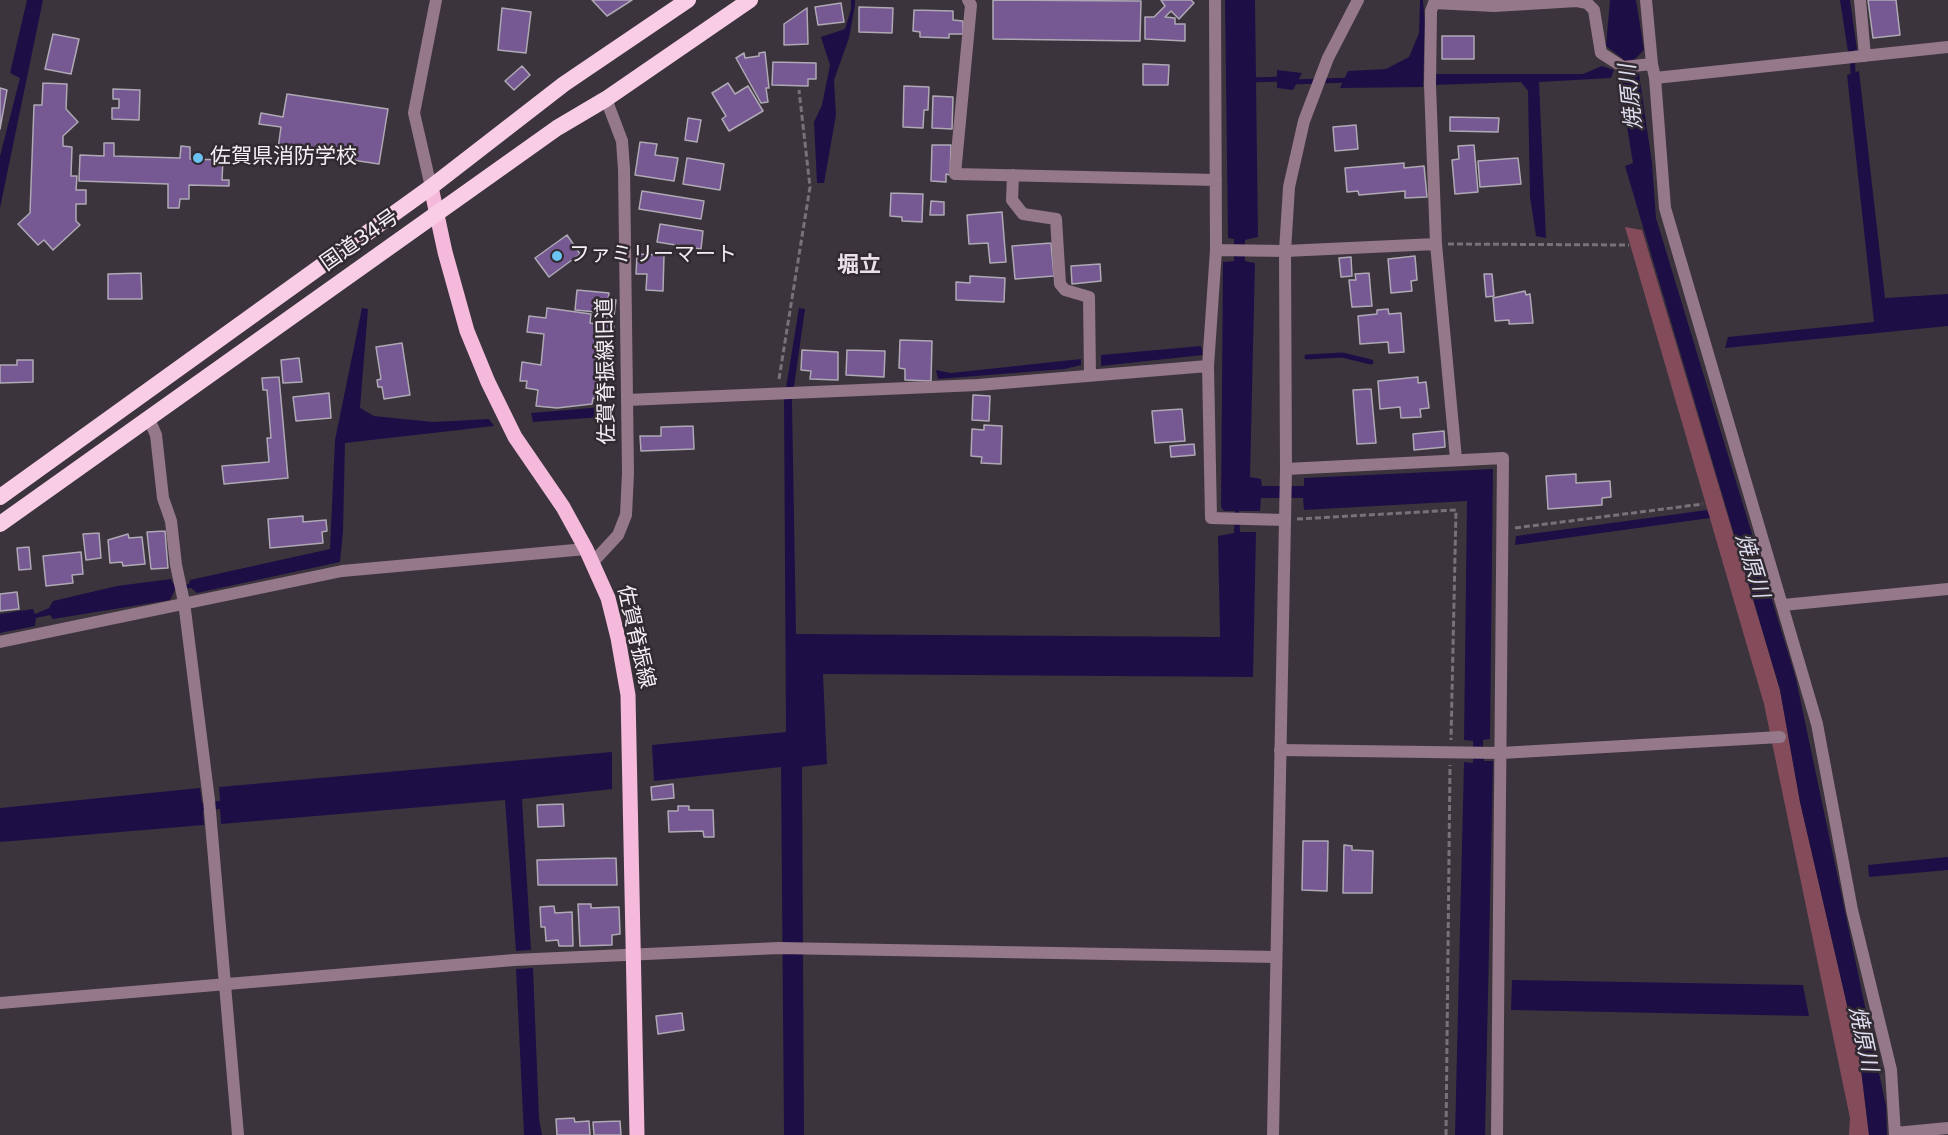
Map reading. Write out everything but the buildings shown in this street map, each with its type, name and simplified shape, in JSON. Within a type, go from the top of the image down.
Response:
[{"type":"highway","name":"国道34号","points":[[0,497],[431,187],[564,84],[688,0]]},
{"type":"highway","name":"国道34号","points":[[0,524],[557,128],[606,99],[750,0]]},
{"type":"main road","name":"佐賀脊振線","points":[[431,187],[436,214],[468,331],[488,382],[515,437],[563,507],[590,556],[608,598],[628,695],[637,1135]]},
{"type":"street","points":[[431,187],[414,113],[436,0]]},
{"type":"street","points":[[968,0],[971,5],[955,174],[1216,180]]},
{"type":"street","points":[[1215,0],[1216,250],[1208,366],[1211,518],[1285,520]]},
{"type":"street","points":[[1273,1135],[1286,469],[1285,251],[1289,188],[1304,121],[1323,72],[1358,0]]},
{"type":"street","points":[[1646,0],[1655,78],[1665,208],[1817,724],[1852,910],[1891,1070],[1895,1134],[1948,1128]]},
{"type":"street","points":[[1860,0],[1865,56]]},
{"type":"street","points":[[1456,459],[1436,244],[1430,80],[1431,11],[1434,2],[1494,6],[1577,1],[1587,3],[1594,10],[1601,53],[1611,62],[1623,67],[1652,64]]},
{"type":"street","points":[[1655,78],[1948,47]]},
{"type":"street","name":"佐賀脊振線旧道","points":[[590,556],[618,536],[626,514],[628,473],[624,169],[622,141],[606,99]]},
{"type":"street","points":[[1013,175],[1012,200],[1023,214],[1056,219],[1060,284],[1065,290],[1089,297],[1090,375]]},
{"type":"street","points":[[1216,250],[1285,251],[1436,244]]},
{"type":"street","points":[[627,400],[978,385],[1208,366]]},
{"type":"street","points":[[148,419],[156,435],[163,498],[171,521],[209,800],[238,1135]]},
{"type":"street","points":[[1286,469],[1503,458],[1497,1135]]},
{"type":"street","points":[[0,642],[183,597],[342,571],[590,556]]},
{"type":"street","points":[[1783,605],[1948,589]]},
{"type":"street","points":[[1280,750],[1501,753],[1780,737]]},
{"type":"street","points":[[0,1003],[514,960],[779,948],[1276,957]]},
{"type":"path","points":[[777,393],[810,187],[799,90]]},
{"type":"path","points":[[1436,244],[1629,245]]},
{"type":"path","points":[[1504,530],[1703,504]]},
{"type":"shaded area","points":[[1625,227],[1642,230],[1780,690],[1800,802],[1860,1061],[1869,1135],[1849,1135],[1850,1118],[1764,704]]},
{"type":"water","points":[[27,0],[43,0],[0,208],[0,156],[20,78],[10,73]]},
{"type":"water","points":[[851,0],[855,0],[855,5],[849,38],[834,80],[836,115],[824,183],[817,183],[814,122],[822,105],[830,65],[821,37],[845,29],[851,9]]},
{"type":"water","points":[[1225,0],[1255,0],[1258,237],[1245,240],[1245,261],[1255,263],[1250,477],[1261,479],[1262,486],[1304,486],[1304,478],[1493,469],[1490,739],[1483,740],[1484,761],[1493,761],[1485,1135],[1455,1135],[1464,762],[1473,763],[1473,741],[1464,740],[1467,501],[1304,510],[1303,498],[1261,498],[1260,511],[1239,511],[1240,532],[1256,532],[1253,677],[823,674],[827,764],[802,767],[804,1135],[784,1135],[781,767],[654,781],[652,745],[786,732],[784,400],[799,308],[805,309],[792,401],[796,634],[1220,637],[1218,536],[1234,533],[1235,511],[1224,511],[1221,507],[1223,262],[1234,261],[1234,239],[1228,238]]},
{"type":"water","points":[[1420,0],[1423,0],[1425,24],[1423,87],[1340,88],[1348,71],[1386,69],[1409,57],[1419,33]]},
{"type":"water","name":"焼原川","points":[[1610,0],[1636,0],[1644,50],[1634,60],[1634,72],[1639,74],[1652,163],[1656,218],[1796,679],[1886,1106],[1887,1135],[1869,1135],[1860,1061],[1800,802],[1780,690],[1625,166],[1633,163],[1621,90],[1622,74],[1625,73],[1623,59],[1606,46]]},
{"type":"water","points":[[1840,0],[1850,0],[1857,50],[1848,52]]},
{"type":"water","points":[[1602,66],[1614,70],[1611,78],[1539,82],[1546,238],[1536,236],[1530,197],[1528,91],[1521,82],[1434,85],[1436,74],[1583,74]]},
{"type":"water","points":[[1277,70],[1302,73],[1293,90],[1277,88]]},
{"type":"water","points":[[1859,71],[1885,298],[1948,294],[1948,326],[1725,348],[1728,337],[1874,322],[1847,75]]},
{"type":"water","points":[[362,308],[368,309],[360,408],[374,416],[433,422],[489,419],[494,426],[345,443],[340,562],[197,593],[191,588],[175,590],[170,600],[53,619],[50,615],[36,618],[35,626],[0,633],[0,614],[33,609],[35,614],[49,608],[53,601],[117,586],[171,579],[174,585],[189,584],[190,580],[330,549],[335,440]]},
{"type":"water","points":[[1201,346],[1203,355],[1101,366],[1101,355]]},
{"type":"water","points":[[1081,359],[1081,365],[1065,369],[938,379],[936,370],[951,373]]},
{"type":"water","points":[[614,406],[615,416],[533,422],[531,413]]},
{"type":"water","points":[[1707,510],[1710,518],[1515,545],[1516,536]]},
{"type":"water","points":[[612,752],[612,789],[522,799],[531,950],[516,951],[505,800],[221,824],[220,809],[203,811],[204,825],[0,842],[0,808],[200,788],[202,803],[220,801],[219,787]]},
{"type":"water","points":[[1948,857],[1948,870],[1869,877],[1868,865]]},
{"type":"water","points":[[533,968],[539,1118],[542,1135],[524,1135],[516,969]]},
{"type":"water","points":[[1512,980],[1803,985],[1809,1016],[1511,1010]]},
{"type":"waterway","points":[[1852,51],[1853,73]]},
{"type":"waterway","points":[[1250,80],[1282,79]]},
{"type":"waterway","points":[[1291,82],[1351,80]]},
{"type":"waterway","points":[[1307,357],[1342,355],[1371,362]]},
{"type":"place","name":"佐賀県消防学校","points":[[198,158]]},
{"type":"place","name":"ファミリーマート","points":[[557,256]]},
{"type":"district","name":"堀立","points":[[859,266]]}]
